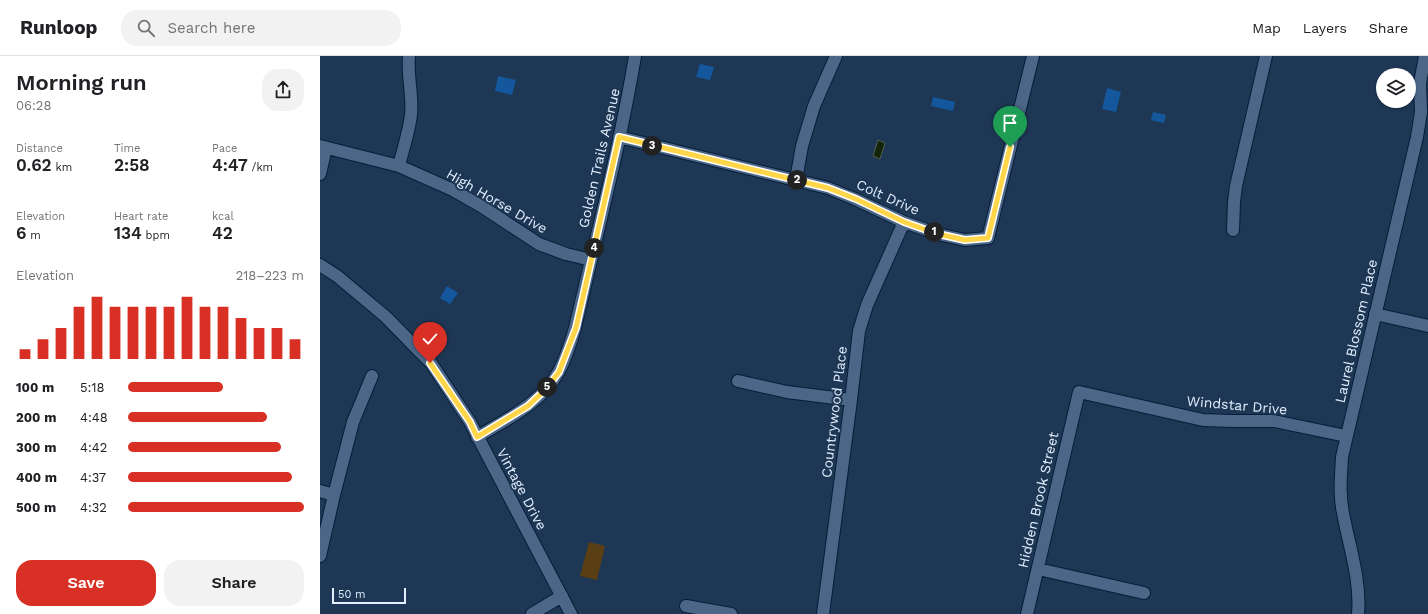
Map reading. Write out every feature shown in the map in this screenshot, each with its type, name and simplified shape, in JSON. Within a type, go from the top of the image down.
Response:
[{"type":"street","points":[[399,166],[411,114],[411,92],[408,66],[410,56]]},
{"type":"street","name":"Golden Trails Avenue","points":[[477,437],[528,406],[546,389],[559,372],[576,328],[629,95],[635,56]]},
{"type":"street","points":[[796,180],[802,146],[814,106],[836,56]]},
{"type":"street","name":"Colt Drive","points":[[619,137],[828,188],[856,199],[904,222],[938,234],[965,240],[988,238],[1033,56]]},
{"type":"street","points":[[1233,230],[1236,186],[1266,56]]},
{"type":"street","name":"Laurel Blossom Place","points":[[1358,614],[1356,576],[1342,511],[1342,457],[1375,314],[1422,138],[1420,83],[1425,56]]},
{"type":"street","points":[[320,174],[323,147]]},
{"type":"street","name":"High Horse Drive","points":[[323,147],[399,166],[453,190],[481,206],[539,244],[566,254],[591,260]]},
{"type":"street","name":"Countrywood Place","points":[[822,614],[859,331],[868,305],[904,222]]},
{"type":"street","name":"Vintage Drive","points":[[320,265],[337,276],[386,317],[430,363],[470,422],[571,614]]},
{"type":"street","points":[[1375,314],[1428,326]]},
{"type":"street","points":[[320,556],[353,422],[372,376]]},
{"type":"street","points":[[738,381],[787,392],[851,400]]},
{"type":"street","name":"Windstar Drive","points":[[1079,392],[1203,420],[1274,421],[1346,436]]},
{"type":"street","name":"Hidden Brook Street","points":[[1027,614],[1079,392]]},
{"type":"street","points":[[320,491],[334,495]]},
{"type":"street","points":[[1038,569],[1144,593]]},
{"type":"street","points":[[532,614],[562,596]]},
{"type":"street","points":[[686,606],[731,614]]},
{"type":"shaded area","points":[[878,140],[885,143],[880,159],[873,156]]},
{"type":"shaded area","points":[[589,542],[605,546],[597,580],[580,576]]},
{"type":"building","points":[[700,64],[714,67],[710,80],[696,77]]},
{"type":"building","points":[[498,76],[516,80],[512,95],[495,91]]},
{"type":"building","points":[[1107,88],[1121,92],[1116,112],[1102,109]]},
{"type":"building","points":[[933,97],[955,102],[953,111],[931,106]]},
{"type":"building","points":[[1153,112],[1166,115],[1164,123],[1151,120]]},
{"type":"building","points":[[447,286],[458,293],[450,304],[440,298]]},
{"type":"route","points":[[430,363],[470,422],[477,437],[528,406],[546,389],[559,372],[576,328],[619,137],[828,188],[856,199],[904,222],[938,234],[965,240],[988,238],[1010,147]]}]
